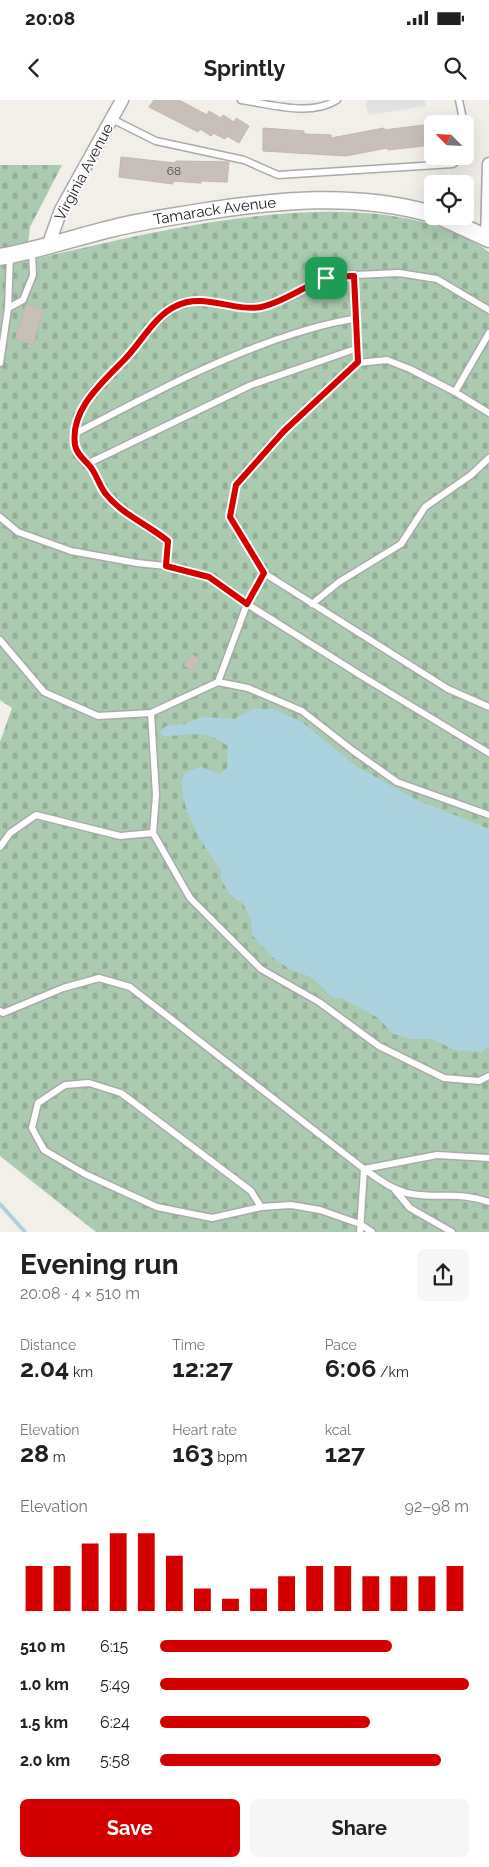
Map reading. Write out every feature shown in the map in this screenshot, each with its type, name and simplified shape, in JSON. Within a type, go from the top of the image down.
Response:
[{"type":"street","name":"Virginia Avenue","points":[[40,248],[122,100]]},
{"type":"street","points":[[458,225],[488,239],[489,164]]},
{"type":"street","name":"Tamarack Avenue","points":[[5,256],[116,228],[247,205],[314,200],[363,202],[407,207],[424,212]]},
{"type":"lane","points":[[241,100],[294,108],[326,107],[337,100]]},
{"type":"lane","points":[[459,100],[462,115]]},
{"type":"lane","points":[[112,119],[156,141],[244,160],[278,175],[437,165]]},
{"type":"lane","points":[[8,308],[24,300],[40,248]]},
{"type":"lane","points":[[0,363],[8,308],[5,256]]},
{"type":"lane","points":[[166,566],[168,541],[134,519],[105,493],[75,446],[78,418],[90,394],[127,358],[155,323],[175,306],[195,300],[231,306],[261,307],[296,295],[326,278],[399,273],[437,279],[489,310]]},
{"type":"lane","points":[[354,276],[358,362]]},
{"type":"lane","points":[[76,433],[172,384],[264,343],[338,320],[355,319]]},
{"type":"lane","points":[[455,392],[489,334]]},
{"type":"lane","points":[[87,464],[251,385],[358,348]]},
{"type":"lane","points":[[489,413],[455,392],[410,369],[387,360],[358,362],[284,431],[236,485],[230,517],[264,573],[448,689],[489,707]]},
{"type":"lane","points":[[312,604],[339,582],[401,544],[425,507],[471,475],[489,458]]},
{"type":"lane","points":[[0,517],[18,532],[71,551],[137,563],[166,566],[209,577],[247,604],[489,752]]},
{"type":"lane","points":[[218,682],[247,604],[264,573]]},
{"type":"lane","points":[[0,640],[44,692],[98,716],[151,713],[218,682],[248,688],[302,711],[397,782],[489,814]]},
{"type":"lane","points":[[151,713],[156,795],[153,833],[190,898],[261,969],[319,1002],[379,1046],[444,1078],[479,1081],[489,1076]]},
{"type":"lane","points":[[0,847],[10,833],[36,815],[120,836],[153,833]]},
{"type":"lane","points":[[0,1011],[3,1013],[63,988],[99,978],[130,987],[364,1169],[395,1189],[412,1194],[472,1196],[489,1202]]},
{"type":"lane","points":[[261,1207],[251,1192],[121,1093],[89,1084],[65,1085],[38,1103],[32,1128],[44,1150],[85,1174],[157,1207],[212,1218],[261,1207],[291,1205],[320,1210],[360,1224],[372,1232]]},
{"type":"lane","points":[[364,1169],[437,1156],[489,1158]]},
{"type":"lane","points":[[360,1232],[364,1169]]},
{"type":"lane","points":[[395,1189],[410,1208],[452,1232]]},
{"type":"green space","points":[[0,165],[62,165],[30,227],[26,261],[198,224],[263,216],[327,212],[387,215],[442,228],[489,252],[489,1232],[96,1232],[0,1156],[0,742],[12,708],[0,700]]},
{"type":"shaded area","points":[[368,100],[425,100],[426,106],[369,115],[365,104]]},
{"type":"water","points":[[252,709],[274,709],[302,722],[356,766],[415,799],[489,829],[489,1047],[481,1052],[454,1050],[433,1039],[410,1039],[391,1033],[380,1019],[342,998],[334,999],[311,977],[289,969],[270,955],[252,935],[252,925],[248,912],[242,903],[232,897],[220,879],[222,872],[209,854],[191,821],[182,787],[185,772],[201,767],[221,774],[227,768],[228,746],[219,740],[204,735],[162,736],[161,731],[166,726],[184,724],[202,717],[234,719]]},
{"type":"building","points":[[154,100],[179,100],[207,115],[209,111],[221,118],[223,115],[234,122],[236,118],[249,126],[239,143],[227,136],[225,139],[213,133],[211,136],[200,129],[198,132],[149,107]]},
{"type":"building","points":[[424,125],[424,146],[388,150],[387,148],[346,156],[263,151],[263,128],[304,131],[304,134],[331,135],[331,138],[384,128],[384,130]]},
{"type":"building","points":[[121,157],[175,163],[176,161],[229,162],[227,182],[173,181],[173,184],[119,177]]},
{"type":"building","points":[[26,304],[44,310],[33,345],[15,339]]},
{"type":"building","points":[[191,654],[200,659],[192,671],[184,665]]},
{"type":"waterway","points":[[0,1204],[25,1232]]},
{"type":"route","points":[[354,276],[358,362],[284,431],[236,485],[230,517],[264,573],[247,604],[209,577],[166,566],[168,541],[134,519],[105,493],[92,468],[82,460],[75,446],[78,418],[90,394],[127,358],[155,323],[175,306],[195,300],[231,306],[261,307],[296,295],[326,278],[354,276]]}]
